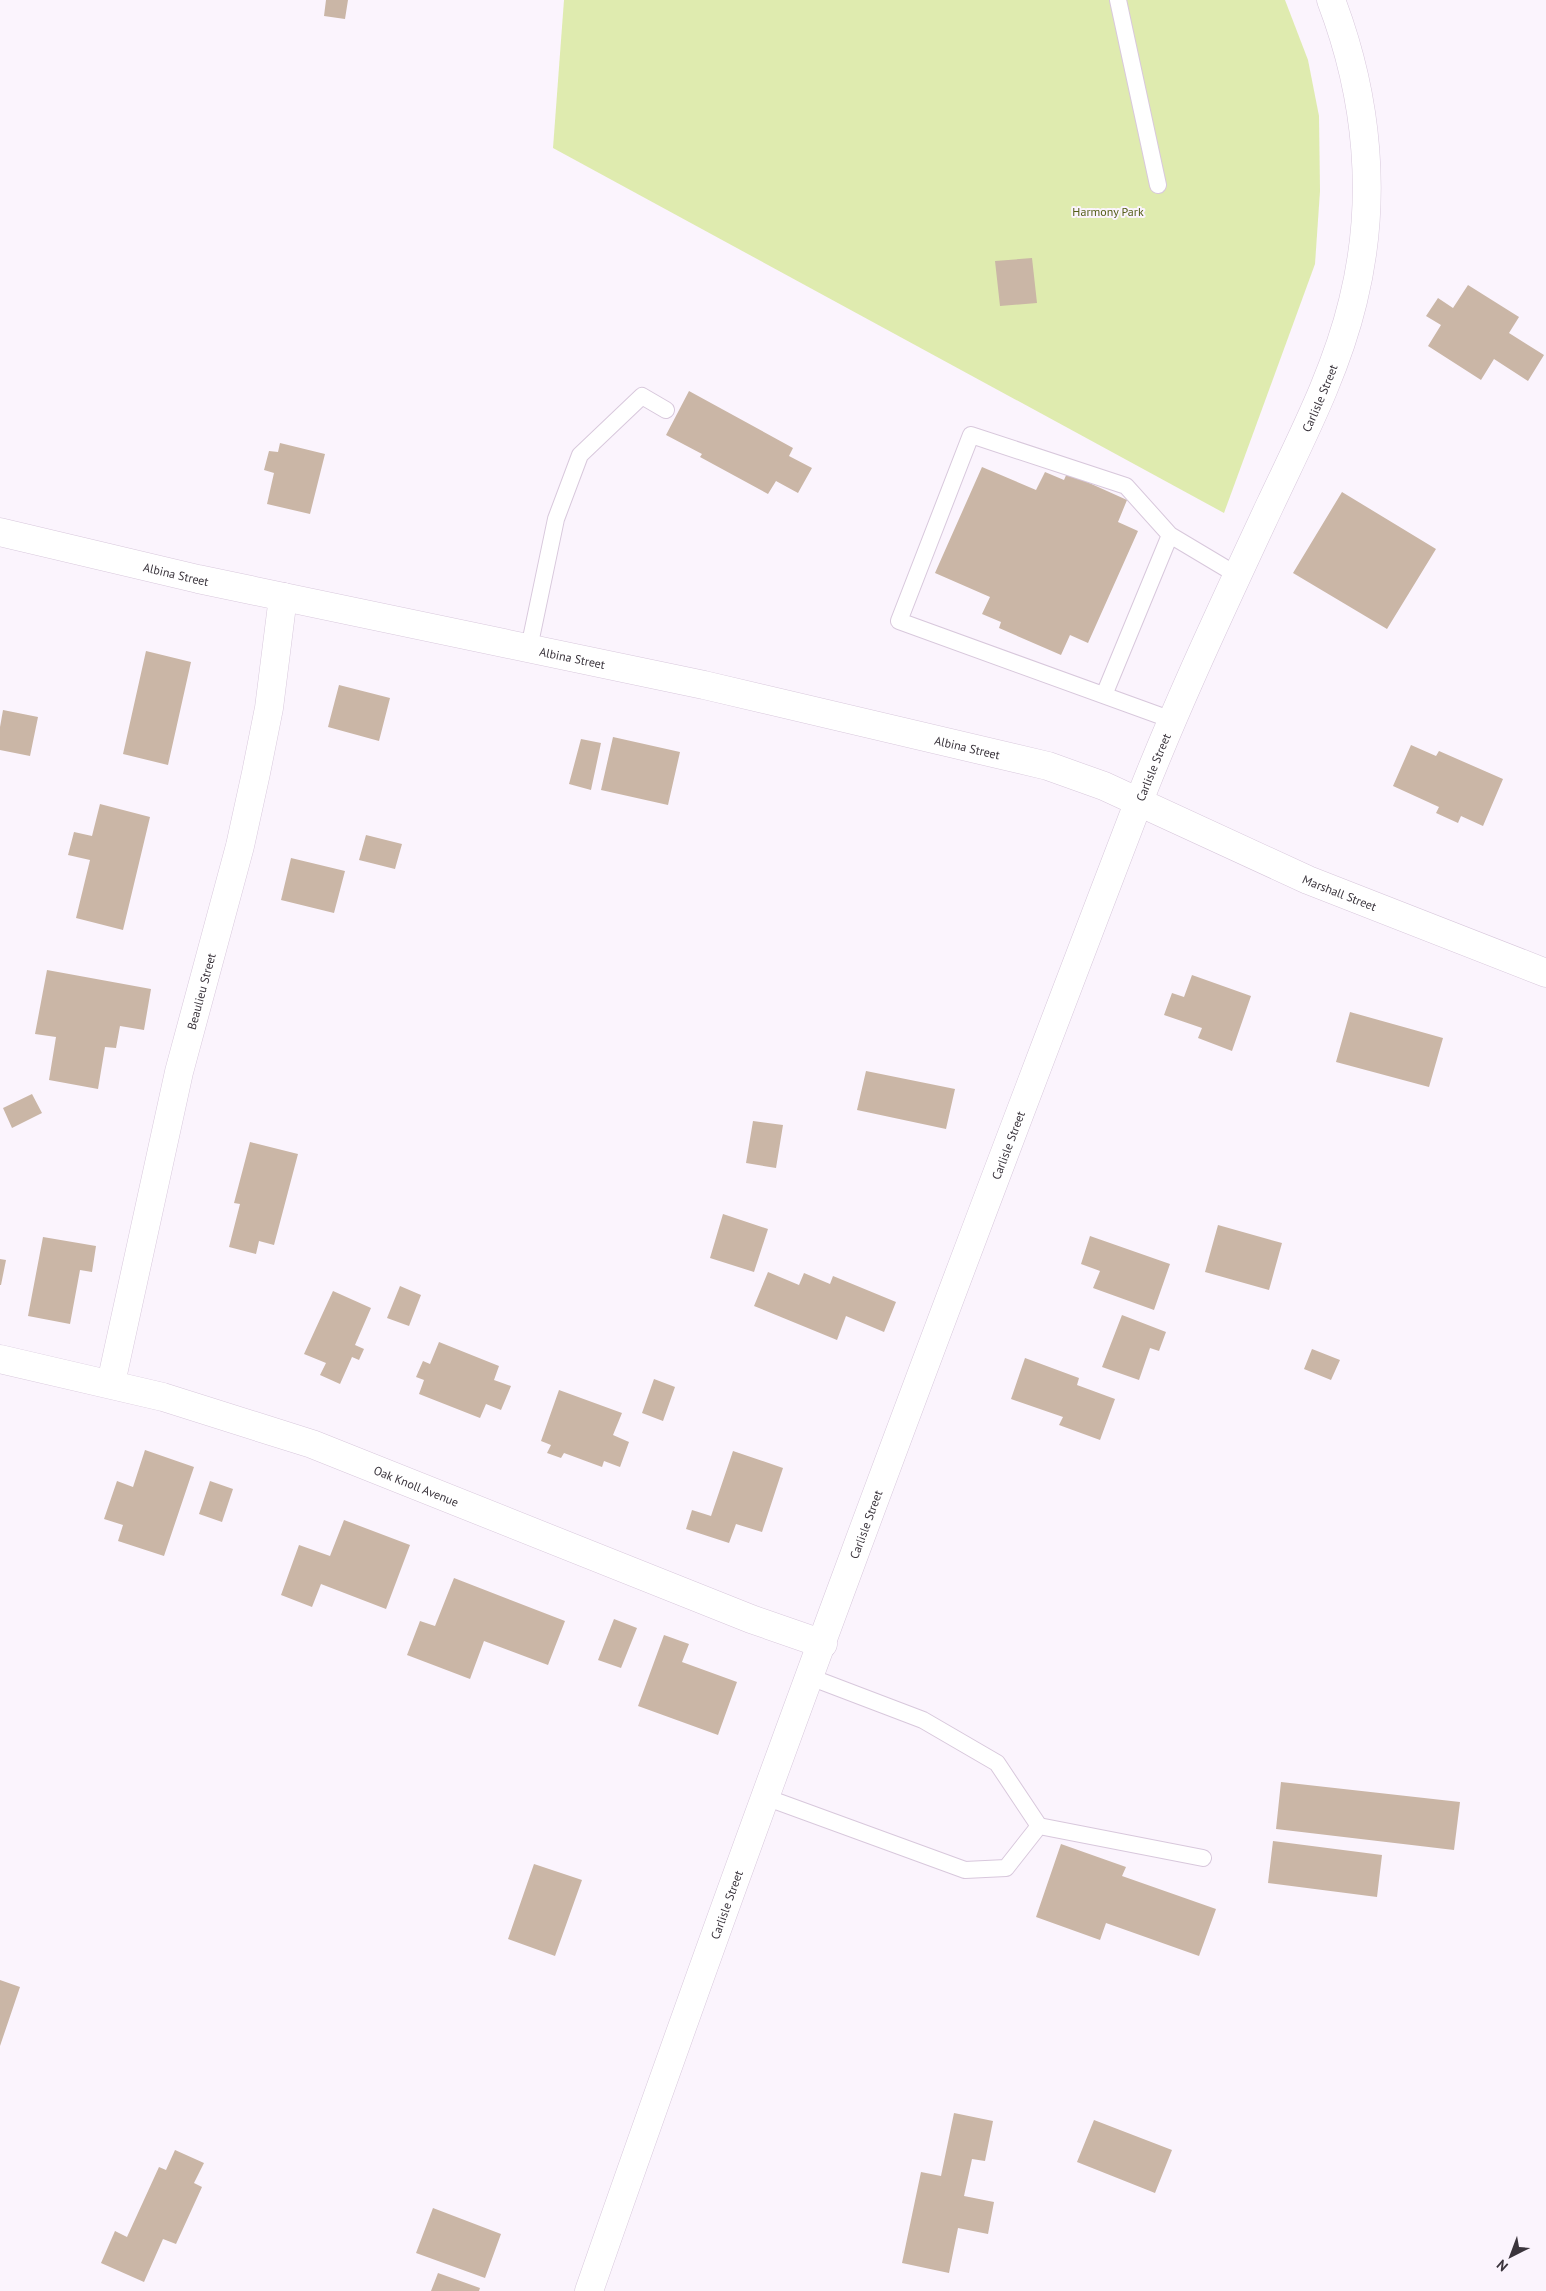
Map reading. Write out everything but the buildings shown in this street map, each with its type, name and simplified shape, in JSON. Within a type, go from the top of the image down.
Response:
[{"type":"street","name":"Carlisle Street","points":[[589,2291],[765,1797],[986,1200],[1138,803],[1172,720],[1237,575],[1311,418],[1334,362],[1352,306],[1364,249],[1368,198],[1366,141],[1356,81],[1331,0]]},
{"type":"street","name":"Albina Street","points":[[0,532],[283,597],[704,685],[1048,766],[1104,786],[1138,803]]},
{"type":"street","name":"Beaulieu Street","points":[[111,1383],[177,1081],[240,846],[256,773],[269,708],[283,597]]},
{"type":"street","name":"Marshall Street","points":[[1138,803],[1308,880],[1546,973]]},
{"type":"street","name":"Oak Knoll Avenue","points":[[0,1358],[111,1383],[260,1426],[312,1444],[752,1619],[823,1644]]},
{"type":"lane","points":[[1118,0],[1158,185]]},
{"type":"lane","points":[[529,648],[556,519],[580,454],[642,396],[666,410]]},
{"type":"lane","points":[[1172,720],[899,621],[970,435],[1126,486],[1170,535],[1237,575]]},
{"type":"lane","points":[[1104,695],[1170,535]]},
{"type":"lane","points":[[810,1677],[923,1720],[997,1763],[1038,1826],[1203,1858]]},
{"type":"lane","points":[[765,1797],[965,1870],[1006,1868],[1038,1826]]},
{"type":"green space","name":"Harmony Park","points":[[564,0],[1285,0],[1308,60],[1319,116],[1320,191],[1315,264],[1224,513],[553,148]]}]
